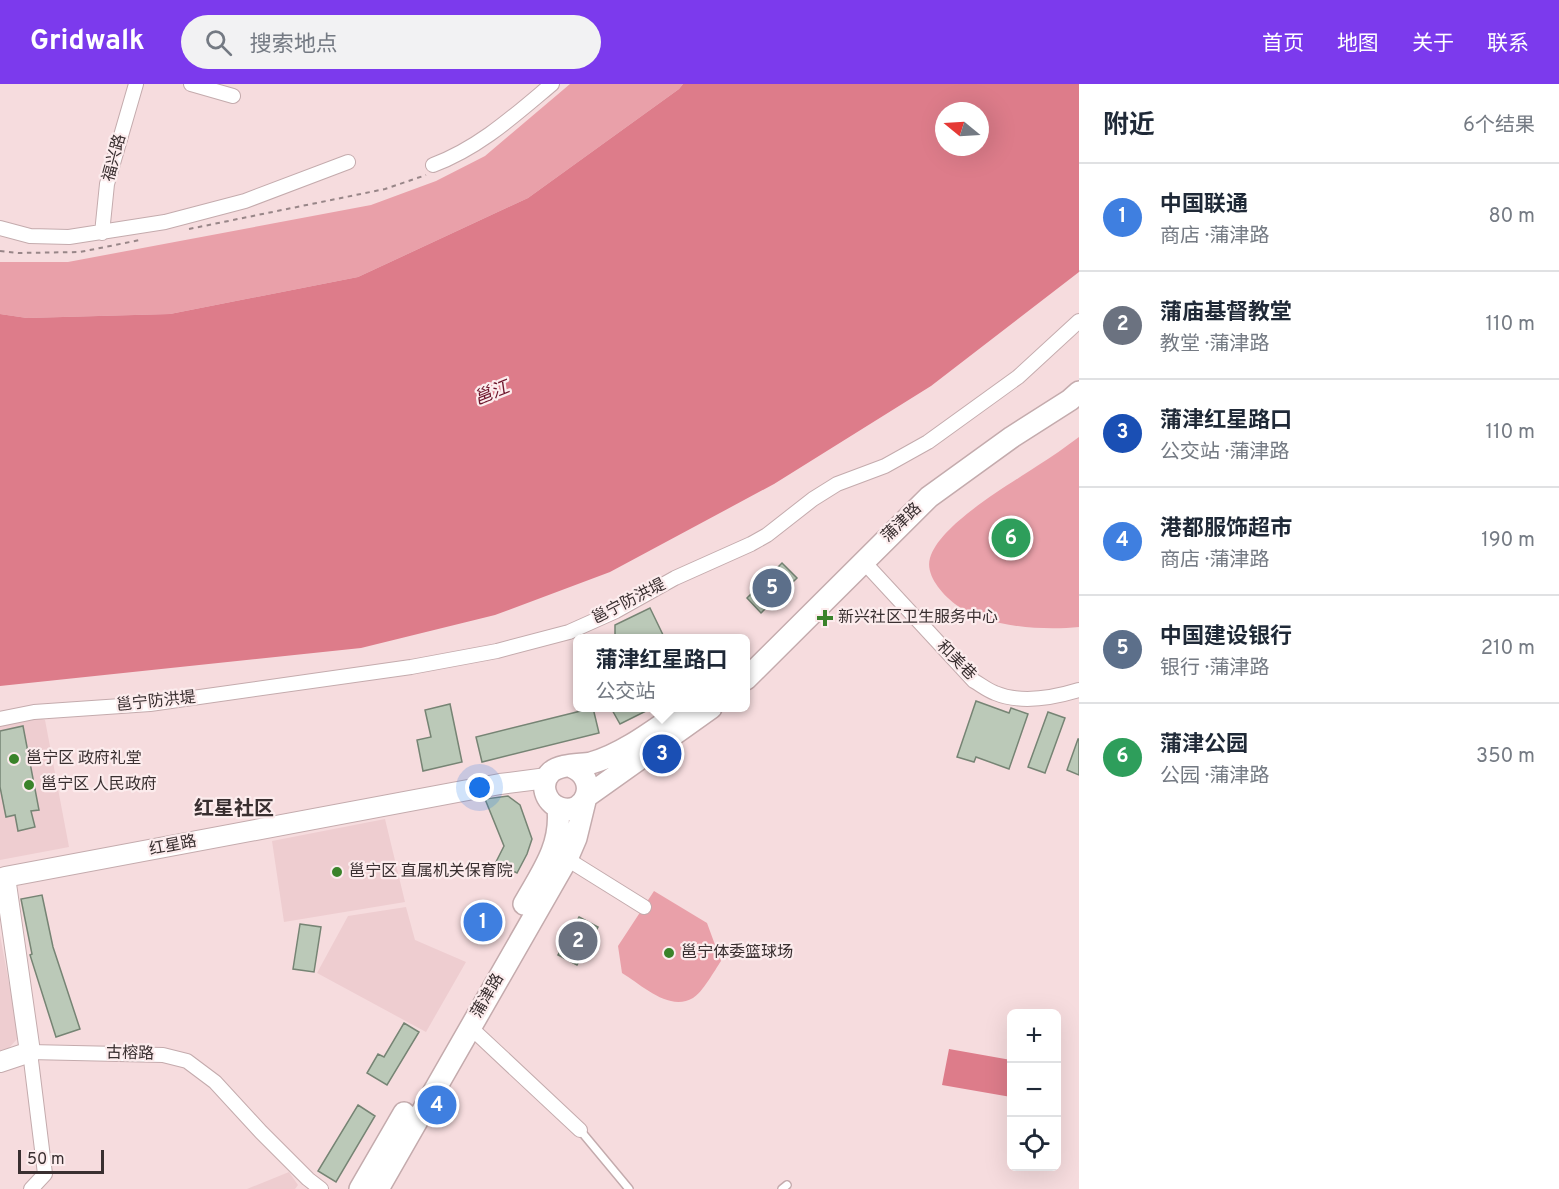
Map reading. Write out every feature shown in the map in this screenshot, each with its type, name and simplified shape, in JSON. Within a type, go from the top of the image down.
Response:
[{"type":"main road","name":"蒲津路","points":[[750,656],[920,487],[1004,426],[1063,389],[1079,376]]},
{"type":"main road","name":"蒲津路","points":[[750,675],[929,497],[1079,392]]},
{"type":"main road","points":[[547,778],[558,768],[594,762],[612,754],[681,712]]},
{"type":"main road","points":[[558,808],[564,810],[577,807],[614,776],[705,712]]},
{"type":"main road","name":"蒲津路","points":[[378,1189],[567,859],[576,838],[588,785],[578,769],[572,766]]},
{"type":"main road","name":"蒲津路","points":[[360,1189],[553,852],[559,833],[558,808],[547,799],[545,792],[547,778]]},
{"type":"main road","name":"红星路","points":[[30,1052],[5,877],[500,784],[547,778]]},
{"type":"main road","points":[[0,1062],[30,1052]]},
{"type":"street","name":"福兴路","points":[[102,233],[107,184],[136,84]]},
{"type":"street","points":[[191,84],[233,96]]},
{"type":"street","points":[[434,168],[495,131],[552,84]]},
{"type":"street","points":[[0,228],[30,236],[69,237],[165,222],[245,201],[348,162]]},
{"type":"street","name":"邕宁防洪堤","points":[[0,719],[34,712],[150,705],[411,667],[497,651],[569,632],[616,611],[675,578],[751,544],[837,484],[885,466],[928,442],[1018,377],[1079,321]]},
{"type":"street","name":"和美巷","points":[[863,561],[974,681],[996,694],[1025,699],[1055,698],[1079,690]]},
{"type":"street","points":[[567,859],[644,907]]},
{"type":"street","points":[[470,1027],[580,1130]]},
{"type":"street","points":[[30,1052],[45,1174],[31,1189]]},
{"type":"street","name":"古榕路","points":[[30,1052],[163,1054],[187,1061],[215,1082],[261,1132],[321,1189]]},
{"type":"lane","points":[[580,1130],[629,1189]]},
{"type":"path","points":[[185,230],[385,189],[434,168]]},
{"type":"path","points":[[0,251],[80,252],[150,237]]},
{"type":"shaded area","points":[[570,84],[683,84],[528,198],[358,277],[170,314],[27,318],[0,314],[0,262],[68,262],[371,205],[436,181],[485,156]]},
{"type":"shaded area","points":[[1079,437],[1079,627],[1014,626],[982,618],[955,604],[940,590],[930,571],[930,558],[936,545],[947,532],[977,506]]},
{"type":"shaded area","name":"邕宁区 人民政府","points":[[34,716],[45,720],[69,847],[0,860],[0,723]]},
{"type":"shaded area","name":"邕宁区 直属机关保育院","points":[[385,819],[405,902],[284,922],[272,841]]},
{"type":"shaded area","name":"邕宁体委篮球场","points":[[654,891],[707,923],[721,961],[700,991],[693,998],[684,1001],[675,1002],[656,995],[622,973],[618,946]]},
{"type":"shaded area","points":[[406,907],[415,940],[466,962],[426,1032],[317,973],[348,916]]},
{"type":"shaded area","points":[[0,935],[19,1037],[7,1050],[0,1053]]},
{"type":"shaded area","points":[[289,1172],[298,1185],[295,1189],[247,1189]]},
{"type":"water","name":"邕江","points":[[683,84],[1079,84],[1079,272],[931,386],[774,484],[610,572],[495,615],[361,648],[0,686],[0,314],[27,318],[170,314],[358,277],[528,198]]},
{"type":"water","points":[[949,1049],[1007,1059],[1007,1096],[942,1085]]},
{"type":"building","points":[[782,563],[797,578],[761,613],[747,598]]},
{"type":"building","points":[[650,608],[663,634],[615,634],[615,625]]},
{"type":"building","points":[[976,701],[1009,713],[1011,708],[1028,714],[1009,769],[976,757],[974,762],[957,757]]},
{"type":"building","points":[[450,704],[462,762],[423,771],[417,740],[431,737],[425,710]]},
{"type":"building","points":[[577,712],[594,712],[599,733],[482,762],[476,737]]},
{"type":"building","points":[[613,712],[644,712],[620,724]]},
{"type":"building","points":[[1048,712],[1065,718],[1045,773],[1028,767]]},
{"type":"building","name":"邕宁区 政府礼堂","points":[[23,726],[39,810],[31,811],[35,827],[18,831],[15,815],[6,817],[0,787],[0,731]]},
{"type":"building","points":[[1079,739],[1079,775],[1067,770]]},
{"type":"building","points":[[508,796],[520,805],[532,839],[517,873],[496,862],[504,846],[485,799]]},
{"type":"building","points":[[42,895],[53,947],[80,1029],[56,1037],[30,955],[32,954],[21,899]]},
{"type":"building","points":[[579,917],[598,927],[577,965],[558,955]]},
{"type":"building","points":[[300,924],[321,927],[314,972],[293,969]]},
{"type":"building","points":[[404,1023],[419,1032],[387,1085],[367,1073],[378,1054],[384,1057]]},
{"type":"building","points":[[358,1105],[375,1116],[336,1182],[318,1171]]},
{"type":"place","name":"蒲津公园","points":[[1011,538]]},
{"type":"place","name":"中国建设银行","points":[[772,588]]},
{"type":"place","name":"新兴社区卫生服务中心","points":[[825,618]]},
{"type":"place","name":"蒲津红星路口","points":[[662,754]]},
{"type":"place","name":"邕宁区 政府礼堂","points":[[14,759]]},
{"type":"place","name":"邕宁区 人民政府","points":[[29,785]]},
{"type":"place","name":"邕宁区 直属机关保育院","points":[[337,872]]},
{"type":"place","name":"中国联通","points":[[483,922]]},
{"type":"place","name":"蒲庙基督教堂","points":[[578,941]]},
{"type":"place","name":"邕宁体委篮球场","points":[[669,953]]},
{"type":"place","name":"港都服饰超市","points":[[437,1105]]},
{"type":"district","name":"红星社区","points":[[234,810]]}]
